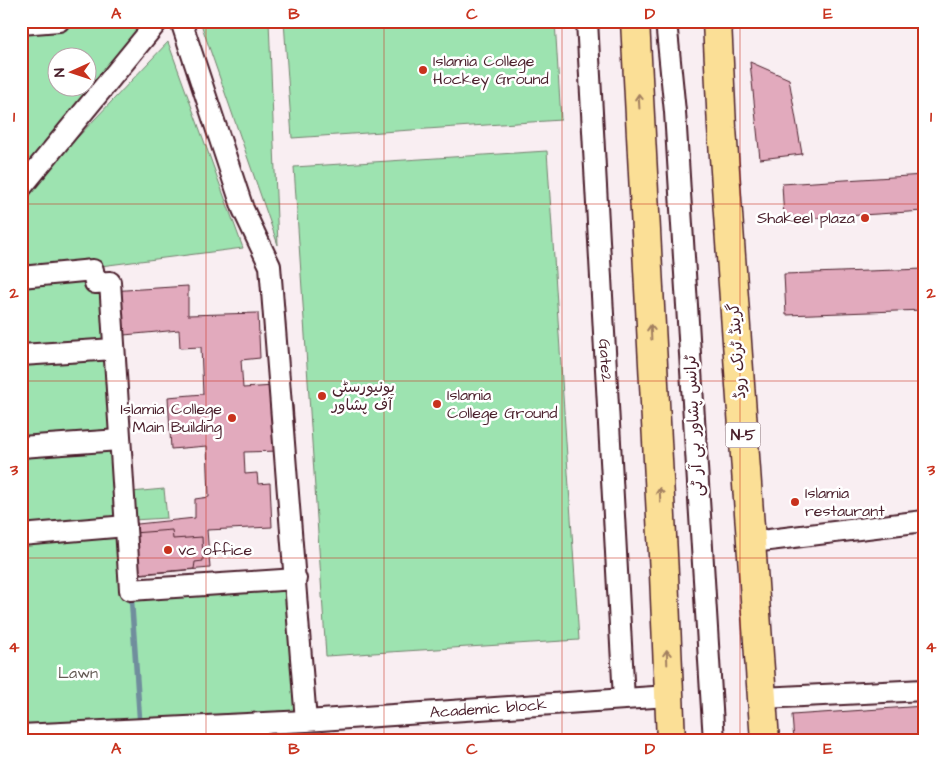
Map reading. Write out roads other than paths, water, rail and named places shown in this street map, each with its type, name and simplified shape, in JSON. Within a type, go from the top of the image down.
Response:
[{"type":"highway","points":[[635,21],[671,741]]},
{"type":"highway","name":"گرینڈ ٹرنک روڈ","points":[[717,21],[722,128],[767,698],[765,741]]},
{"type":"street","points":[[21,24],[59,21]]},
{"type":"street","points":[[21,188],[158,21]]},
{"type":"street","points":[[181,21],[243,208],[270,266],[306,721]]},
{"type":"street","name":"Gate2","points":[[587,21],[624,699]]},
{"type":"street","points":[[666,21],[675,112]]},
{"type":"street","points":[[675,112],[677,49],[681,21]]},
{"type":"street","points":[[729,21],[738,238],[760,541],[767,698],[774,741]]},
{"type":"street","name":"ٹرانس پشاور بی آر ٹی","points":[[675,112],[714,741]]},
{"type":"street","points":[[21,277],[93,270],[95,283],[110,282],[130,590],[296,579]]},
{"type":"street","points":[[21,355],[114,349]]},
{"type":"street","points":[[21,447],[120,440]]},
{"type":"street","points":[[760,541],[924,521]]},
{"type":"street","points":[[21,536],[126,526]]},
{"type":"street","points":[[767,698],[924,690]]},
{"type":"street","name":"Academic block","points":[[21,735],[306,721],[668,696]]},
{"type":"waterway","points":[[131,593],[140,725]]},
{"type":"place","name":"Islamia College Hockey Ground","points":[[423,70]]},
{"type":"place","name":"Shakeel plaza","points":[[865,218]]},
{"type":"place","name":"یونیورسٹی آف پشاور","points":[[322,396]]},
{"type":"place","name":"Islamia College Ground","points":[[437,404]]},
{"type":"place","name":"Islamia College Main Building","points":[[232,418]]},
{"type":"place","name":"Islamia restaurant","points":[[795,502]]},
{"type":"place","name":"vc office","points":[[168,550]]},
{"type":"park label","name":"Lawn","points":[[78,673]]}]
